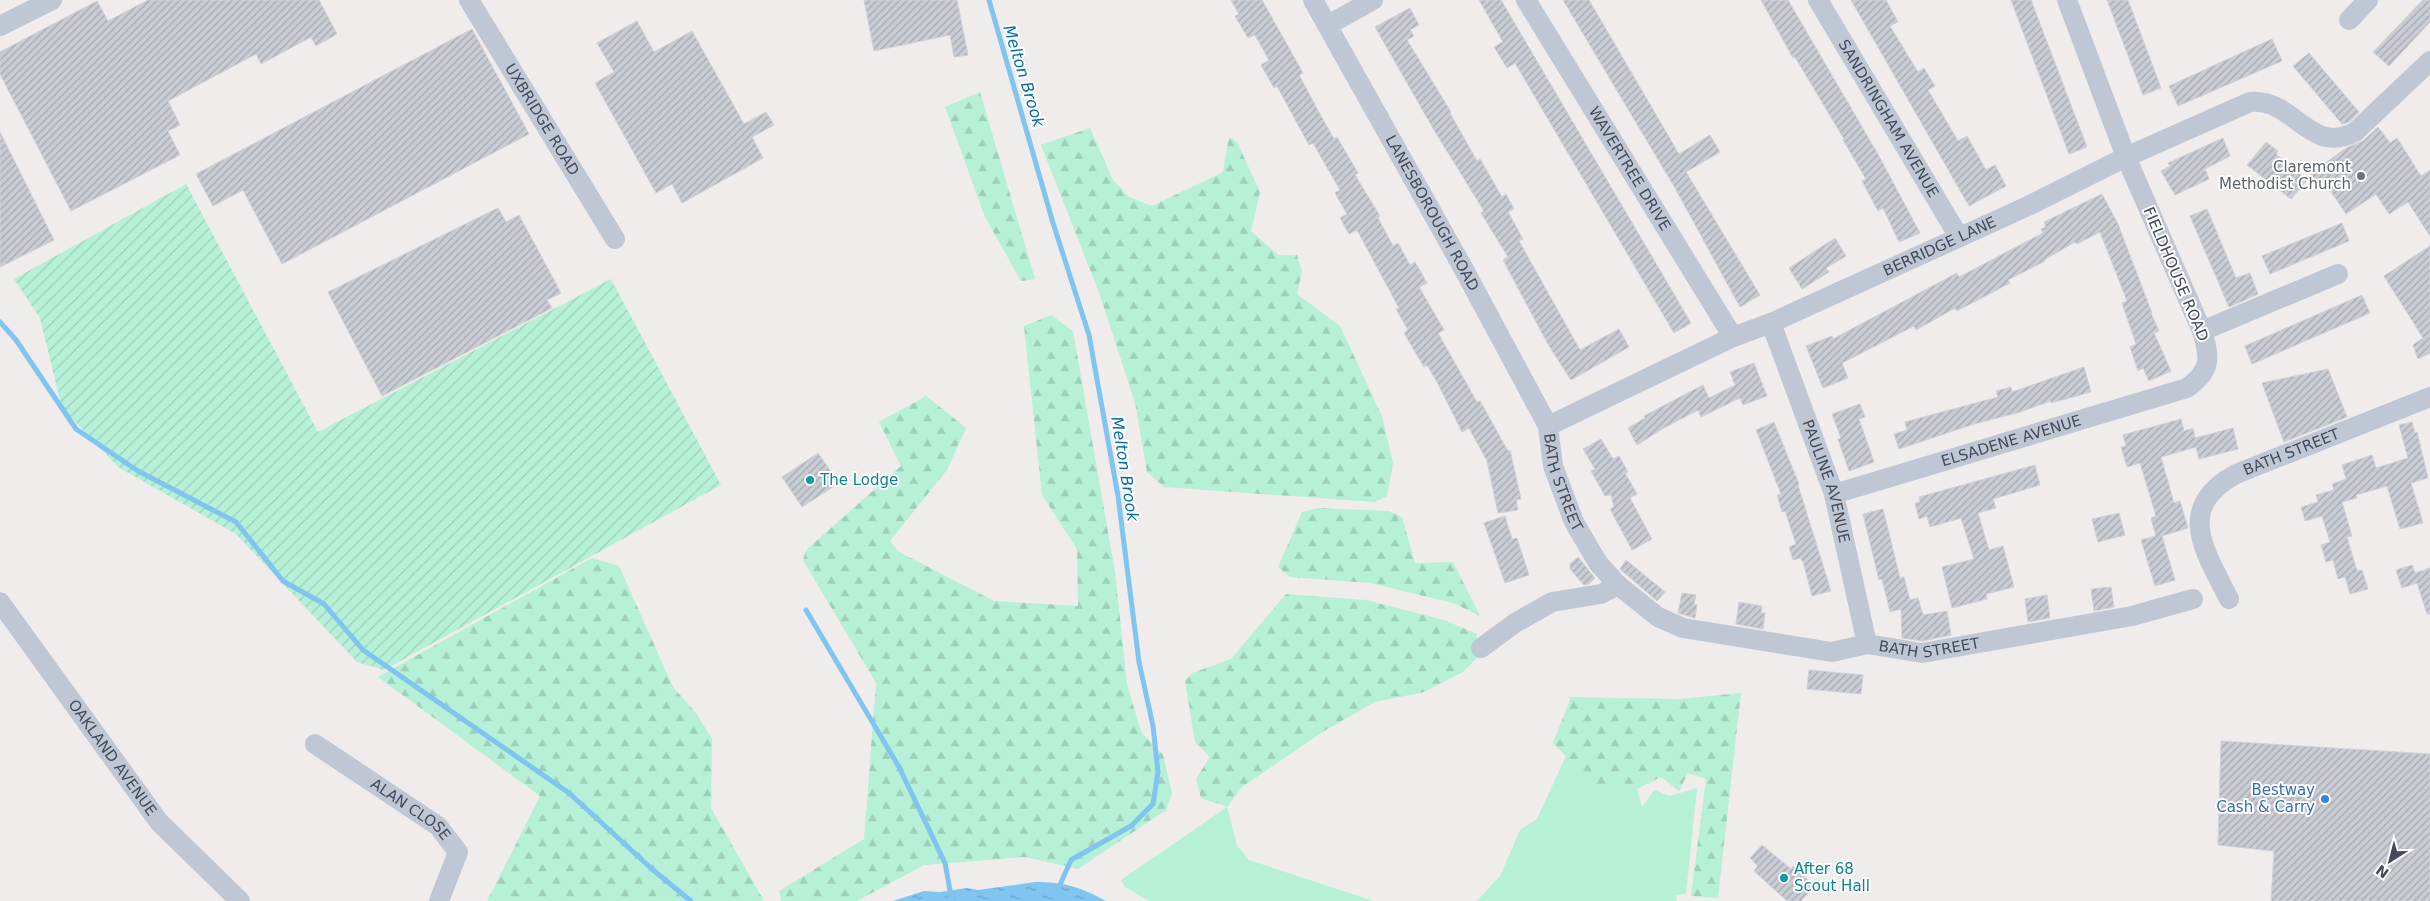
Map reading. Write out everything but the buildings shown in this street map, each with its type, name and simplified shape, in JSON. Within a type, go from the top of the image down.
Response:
[{"type":"street","points":[[0,26],[52,0]]},
{"type":"street","name":"UXBRIDGE ROAD","points":[[469,0],[615,238]]},
{"type":"street","name":"LANESBOROUGH ROAD","points":[[1313,0],[1462,266],[1548,426]]},
{"type":"street","points":[[1328,25],[1372,0]]},
{"type":"street","name":"WAVERTREE DRIVE","points":[[1526,0],[1733,338]]},
{"type":"street","name":"SANDRINGHAM AVENUE","points":[[1818,0],[1960,237]]},
{"type":"street","name":"FIELDHOUSE ROAD","points":[[2067,0],[2126,156],[2202,331],[2208,352],[2206,368],[2199,379],[2187,388]]},
{"type":"street","points":[[2349,20],[2368,0]]},
{"type":"street","name":"BERRIDGE LANE","points":[[1548,426],[1733,338],[1771,323],[2028,206],[2126,156],[2250,102],[2262,101],[2272,104],[2318,135],[2329,139],[2342,139],[2355,132],[2430,62]]},
{"type":"street","points":[[2202,331],[2338,274]]},
{"type":"street","name":"PAULINE AVENUE","points":[[1771,323],[1834,494],[1867,644]]},
{"type":"street","name":"ELSADENE AVENUE","points":[[1834,494],[2187,388]]},
{"type":"street","name":"BATH STREET","points":[[2229,598],[2200,537],[2200,512],[2208,494],[2219,483],[2236,474],[2430,398]]},
{"type":"street","name":"BATH STREET","points":[[1548,426],[1553,466],[1574,522],[1598,563],[1618,585],[1658,617],[1683,628],[1832,652],[1867,644],[1922,653],[2132,616],[2192,599]]},
{"type":"street","points":[[1481,648],[1515,623],[1552,602],[1601,594],[1618,585]]},
{"type":"street","name":"OAKLAND AVENUE","points":[[0,602],[159,822],[240,901]]},
{"type":"street","name":"ALAN CLOSE","points":[[315,744],[438,826],[458,852],[439,901]]},
{"type":"green space","points":[[980,92],[1035,279],[1021,281],[985,217],[945,107]]},
{"type":"green space","points":[[1090,128],[1113,180],[1129,197],[1152,206],[1223,172],[1229,137],[1237,142],[1260,192],[1251,231],[1278,255],[1297,255],[1302,271],[1297,294],[1340,326],[1382,416],[1393,463],[1387,496],[1375,502],[1164,487],[1147,472],[1135,403],[1100,295],[1041,145]]},
{"type":"green space","points":[[186,184],[318,432],[611,279],[721,485],[384,670],[357,662],[236,534],[118,467],[62,408],[40,318],[14,279]]},
{"type":"green space","points":[[1051,315],[1073,331],[1115,572],[1127,684],[1141,732],[1163,755],[1172,793],[1166,810],[1078,869],[1025,857],[924,865],[857,901],[781,901],[779,891],[864,839],[876,683],[803,560],[806,550],[901,466],[879,422],[926,396],[966,428],[947,470],[890,541],[899,552],[994,601],[1078,606],[1077,549],[1042,495],[1024,326]]},
{"type":"green space","points":[[1318,508],[1389,511],[1402,517],[1415,563],[1453,562],[1480,616],[1453,603],[1370,583],[1290,577],[1278,567],[1302,512]]},
{"type":"green space","points":[[592,558],[619,566],[673,687],[696,713],[712,739],[711,808],[764,901],[487,901],[540,796],[378,677]]},
{"type":"green space","points":[[1286,594],[1366,600],[1444,620],[1477,634],[1477,658],[1463,672],[1424,692],[1375,702],[1324,731],[1242,787],[1227,807],[1201,798],[1196,779],[1210,757],[1195,742],[1185,681],[1192,673],[1231,659]]},
{"type":"green space","points":[[1741,693],[1718,898],[1691,896],[1706,779],[1688,773],[1679,791],[1661,777],[1637,789],[1595,786],[1553,743],[1571,697],[1680,699]]},
{"type":"green space","points":[[1566,756],[1595,786],[1637,789],[1642,807],[1654,790],[1670,796],[1697,788],[1686,894],[1675,895],[1677,901],[1477,901],[1500,876],[1520,830],[1537,819]]},
{"type":"green space","points":[[1227,807],[1237,846],[1249,860],[1374,901],[1149,901],[1125,887],[1121,880]]},
{"type":"water","points":[[1035,882],[1072,886],[1106,901],[893,901],[924,891],[940,892],[967,888],[978,890]]},
{"type":"waterway","name":"Melton Brook","points":[[989,0],[1053,223],[1089,335],[1118,496],[1139,662],[1153,726],[1158,772],[1153,804],[1131,826],[1071,860],[1059,887]]},
{"type":"waterway","points":[[0,322],[16,340],[76,429],[138,471],[236,522],[283,581],[324,604],[363,650],[569,793],[653,870],[691,901]]},
{"type":"waterway","points":[[806,610],[899,767],[945,863],[952,901]]},
{"type":"place","name":"Claremont Methodist Church","points":[[2361,176]]},
{"type":"place","name":"The Lodge","points":[[810,480]]},
{"type":"place","name":"Bestway Cash & Carry","points":[[2325,799]]},
{"type":"place","name":"After 68 Scout Hall","points":[[1784,878]]}]
